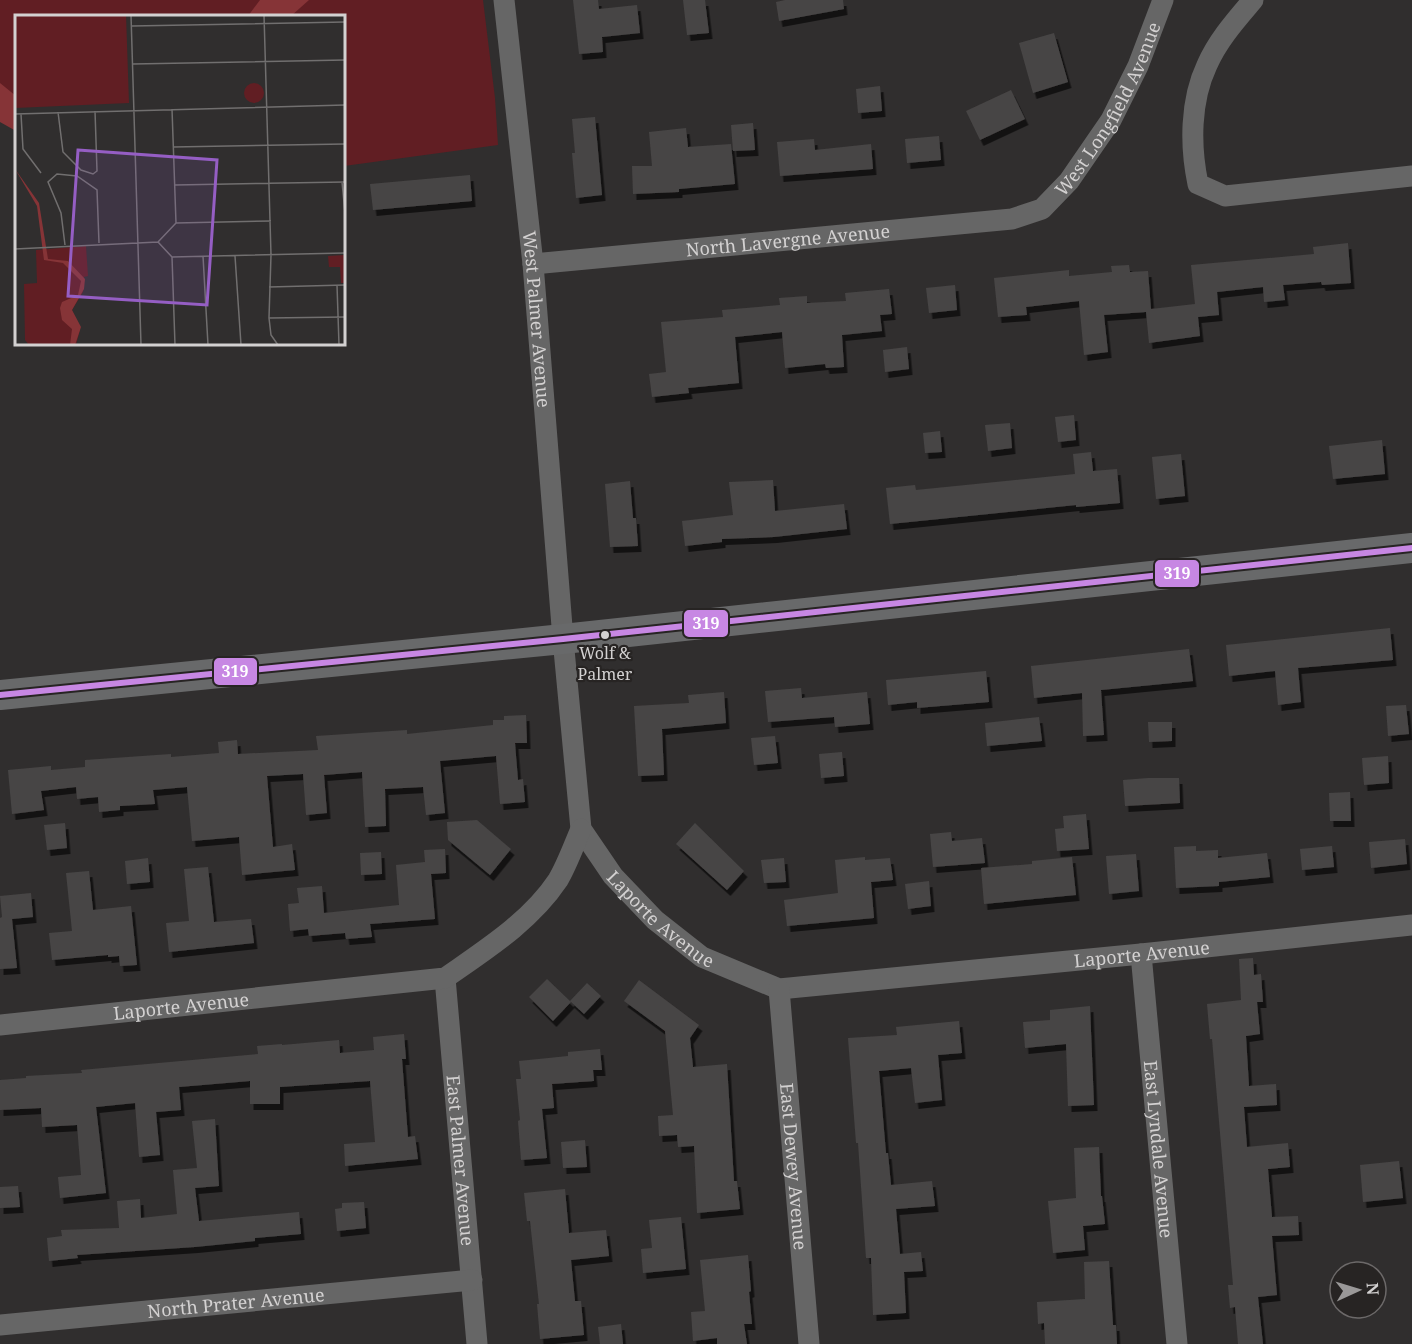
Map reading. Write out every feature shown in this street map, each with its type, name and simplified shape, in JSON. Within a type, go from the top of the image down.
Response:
[{"type":"main road","points":[[0,695],[563,639],[1412,548]]},
{"type":"street","name":"West Palmer Avenue","points":[[504,0],[533,264],[563,639]]},
{"type":"street","name":"West Longfield Avenue","points":[[1042,209],[1069,181],[1112,120],[1138,66],[1163,0]]},
{"type":"street","points":[[1253,0],[1223,37],[1206,65],[1195,104],[1192,158],[1198,184],[1225,196],[1412,176]]},
{"type":"street","name":"North Lavergne Avenue","points":[[533,264],[1012,219],[1042,209]]},
{"type":"street","points":[[563,639],[582,829]]},
{"type":"street","name":"Laporte Avenue","points":[[0,1025],[445,978],[525,919],[558,880],[582,829]]},
{"type":"street","name":"Laporte Avenue","points":[[582,829],[612,876],[655,920],[702,957],[779,989],[1412,925]]},
{"type":"street","name":"East Lyndale Avenue","points":[[1141,954],[1177,1344]]},
{"type":"street","name":"East Palmer Avenue","points":[[445,978],[477,1344]]},
{"type":"street","name":"East Dewey Avenue","points":[[779,989],[809,1344]]},
{"type":"street","name":"North Prater Avenue","points":[[0,1325],[472,1280]]},
{"type":"shaded area","points":[[0,0],[483,0],[495,98],[498,145],[345,166],[345,15],[15,15],[15,126],[0,119]]},
{"type":"shaded area","points":[[260,0],[309,0],[292,15],[249,15]]},
{"type":"shaded area","points":[[0,83],[15,95],[15,130],[0,122]]},
{"type":"building","points":[[573,0],[598,0],[599,9],[637,5],[640,33],[602,37],[603,52],[579,54]]},
{"type":"building","points":[[683,0],[705,0],[709,33],[687,35]]},
{"type":"building","points":[[843,0],[844,9],[779,21],[776,2]]},
{"type":"building","points":[[1054,33],[1068,82],[1033,93],[1019,43]]},
{"type":"building","points":[[880,86],[882,111],[858,113],[856,89]]},
{"type":"building","points":[[1011,90],[1025,119],[980,140],[966,111]]},
{"type":"building","points":[[595,117],[602,195],[576,198],[572,119]]},
{"type":"building","points":[[753,123],[755,150],[733,151],[731,125]]},
{"type":"building","points":[[686,128],[688,147],[731,144],[735,184],[679,189],[679,192],[633,194],[632,166],[652,166],[649,132]]},
{"type":"building","points":[[939,136],[941,160],[907,163],[905,139]]},
{"type":"building","points":[[814,139],[815,150],[871,144],[873,169],[780,176],[777,142]]},
{"type":"building","points":[[470,175],[472,201],[373,210],[370,184]]},
{"type":"building","points":[[1348,243],[1351,283],[1322,285],[1321,282],[1283,285],[1285,300],[1264,302],[1263,287],[1217,292],[1219,315],[1198,317],[1200,336],[1149,343],[1146,312],[1104,315],[1108,352],[1084,355],[1079,301],[1026,307],[1027,315],[998,317],[994,278],[1069,270],[1069,276],[1112,272],[1111,266],[1129,265],[1130,272],[1148,271],[1151,309],[1195,304],[1191,265],[1314,254],[1313,247]]},
{"type":"building","points":[[955,285],[957,310],[929,313],[926,288]]},
{"type":"building","points":[[889,289],[892,314],[880,315],[882,331],[842,335],[844,367],[826,368],[825,364],[785,368],[782,332],[735,337],[739,383],[688,388],[689,393],[652,397],[649,374],[666,372],[661,322],[723,317],[722,310],[780,305],[779,298],[807,296],[807,303],[846,301],[845,293]]},
{"type":"building","points":[[907,347],[909,369],[885,372],[883,350]]},
{"type":"building","points":[[1074,415],[1076,440],[1058,442],[1055,417]]},
{"type":"building","points":[[1010,423],[1012,448],[988,451],[985,425]]},
{"type":"building","points":[[940,431],[942,452],[925,453],[923,433]]},
{"type":"building","points":[[1382,440],[1385,474],[1333,479],[1329,446]]},
{"type":"building","points":[[1091,452],[1093,471],[1117,469],[1120,503],[1076,507],[1076,505],[890,524],[886,488],[915,485],[916,490],[1075,474],[1073,454]]},
{"type":"building","points":[[1181,454],[1185,496],[1156,499],[1152,457]]},
{"type":"building","points":[[773,480],[775,511],[844,504],[847,529],[774,537],[722,539],[722,542],[685,546],[682,521],[733,515],[729,482]]},
{"type":"building","points":[[630,481],[638,546],[610,547],[605,484]]},
{"type":"building","points":[[1390,628],[1393,660],[1298,668],[1301,702],[1278,705],[1275,671],[1229,676],[1226,645]]},
{"type":"building","points":[[1189,649],[1193,681],[1101,690],[1104,735],[1083,736],[1082,693],[1034,698],[1031,666]]},
{"type":"building","points":[[986,671],[989,702],[917,708],[917,702],[888,705],[886,680]]},
{"type":"building","points":[[801,688],[802,698],[867,692],[870,724],[835,727],[834,717],[768,722],[765,691]]},
{"type":"building","points":[[724,692],[726,723],[662,729],[664,775],[638,776],[634,706],[689,703],[688,695]]},
{"type":"building","points":[[1406,705],[1409,734],[1388,736],[1386,706]]},
{"type":"building","points":[[526,715],[527,743],[515,743],[518,780],[523,779],[525,802],[500,804],[496,756],[440,761],[445,813],[426,815],[423,787],[385,789],[386,826],[365,827],[362,772],[324,775],[327,813],[306,815],[303,774],[267,776],[273,847],[292,844],[295,870],[242,875],[239,837],[192,841],[187,787],[153,790],[155,804],[120,806],[120,810],[99,812],[98,797],[77,799],[76,787],[41,791],[44,810],[12,814],[8,770],[51,766],[51,770],[85,767],[85,760],[219,753],[218,742],[237,740],[238,754],[318,750],[316,736],[407,730],[407,734],[493,725],[493,720],[504,720],[504,716]]},
{"type":"building","points":[[1039,717],[1042,741],[987,746],[985,723]]},
{"type":"building","points":[[1148,722],[1172,722],[1172,741],[1149,742]]},
{"type":"building","points":[[775,736],[778,763],[754,765],[751,738]]},
{"type":"building","points":[[842,752],[844,776],[821,778],[819,754]]},
{"type":"building","points":[[1388,756],[1389,783],[1364,785],[1362,758]]},
{"type":"building","points":[[1179,778],[1180,803],[1125,806],[1123,780]]},
{"type":"building","points":[[1350,792],[1351,821],[1330,821],[1329,793]]},
{"type":"building","points":[[1086,814],[1089,849],[1057,851],[1055,829],[1064,828],[1063,816]]},
{"type":"building","points":[[477,820],[511,849],[490,875],[448,840],[447,822]]},
{"type":"building","points":[[65,823],[67,848],[47,850],[44,825]]},
{"type":"building","points":[[695,823],[744,871],[727,890],[676,844]]},
{"type":"building","points":[[951,832],[952,841],[982,838],[985,863],[933,867],[930,834]]},
{"type":"building","points":[[1405,839],[1407,864],[1371,868],[1369,842]]},
{"type":"building","points":[[1196,846],[1196,851],[1218,850],[1218,858],[1267,853],[1270,877],[1219,882],[1219,886],[1176,888],[1174,847]]},
{"type":"building","points":[[1332,846],[1334,867],[1302,870],[1300,849]]},
{"type":"building","points":[[445,849],[446,873],[431,874],[435,919],[370,924],[372,937],[346,939],[345,933],[309,936],[308,929],[290,931],[288,904],[299,903],[297,888],[322,886],[324,913],[399,905],[396,865],[425,862],[424,850]]},
{"type":"building","points":[[381,852],[382,874],[361,875],[360,853]]},
{"type":"building","points":[[1136,854],[1139,891],[1109,894],[1106,856]]},
{"type":"building","points":[[865,857],[865,860],[890,858],[893,880],[871,882],[874,918],[787,926],[784,900],[838,893],[835,860]]},
{"type":"building","points":[[1072,857],[1076,895],[984,904],[981,868],[1032,864],[1032,861]]},
{"type":"building","points":[[148,858],[150,882],[127,884],[125,861]]},
{"type":"building","points":[[784,858],[786,882],[764,883],[761,860]]},
{"type":"building","points":[[208,867],[214,922],[251,919],[254,943],[169,952],[166,923],[189,921],[184,869]]},
{"type":"building","points":[[89,871],[93,910],[131,906],[137,965],[120,966],[119,956],[108,957],[108,955],[52,960],[49,933],[72,931],[66,873]]},
{"type":"building","points":[[929,881],[931,906],[908,909],[905,884]]},
{"type":"building","points":[[31,893],[33,917],[12,919],[17,968],[0,969],[0,918],[2,917],[0,896]]},
{"type":"building","points":[[1253,958],[1254,975],[1261,974],[1263,1002],[1257,1002],[1260,1034],[1246,1036],[1249,1086],[1276,1084],[1277,1105],[1244,1107],[1247,1147],[1288,1143],[1290,1167],[1268,1169],[1272,1217],[1298,1216],[1299,1235],[1272,1236],[1277,1295],[1258,1297],[1263,1344],[1238,1344],[1235,1307],[1230,1308],[1228,1285],[1233,1285],[1207,1004],[1241,1000],[1239,959]]},
{"type":"building","points":[[547,979],[571,1002],[553,1021],[529,997]]},
{"type":"building","points":[[639,980],[699,1025],[690,1038],[693,1067],[727,1064],[734,1181],[737,1181],[740,1209],[697,1213],[694,1146],[678,1147],[677,1135],[659,1136],[658,1116],[673,1115],[665,1031],[624,1001]]},
{"type":"building","points":[[587,983],[601,996],[584,1014],[570,1001]]},
{"type":"building","points":[[1090,1006],[1094,1105],[1068,1106],[1066,1044],[1025,1048],[1023,1022],[1050,1020],[1050,1010]]},
{"type":"building","points":[[959,1021],[962,1053],[938,1055],[942,1100],[915,1103],[911,1068],[879,1071],[891,1185],[932,1181],[935,1206],[896,1209],[900,1254],[921,1252],[923,1271],[904,1272],[906,1313],[873,1315],[871,1258],[866,1258],[848,1038],[897,1035],[896,1027]]},
{"type":"building","points":[[404,1034],[406,1059],[402,1059],[408,1137],[415,1136],[418,1159],[345,1166],[344,1144],[375,1142],[370,1081],[280,1087],[280,1104],[250,1104],[250,1081],[179,1087],[181,1110],[156,1112],[160,1155],[139,1157],[135,1103],[96,1107],[106,1193],[60,1198],[58,1177],[81,1175],[77,1125],[42,1127],[41,1108],[0,1110],[0,1080],[82,1073],[81,1070],[258,1054],[257,1046],[339,1040],[340,1053],[374,1050],[373,1037]]},
{"type":"building","points":[[600,1049],[602,1070],[593,1070],[594,1081],[552,1084],[554,1108],[542,1109],[547,1158],[521,1160],[516,1079],[521,1079],[519,1061],[568,1056],[568,1052]]},
{"type":"building","points":[[215,1119],[219,1186],[195,1188],[199,1221],[299,1212],[301,1234],[195,1247],[77,1255],[78,1258],[49,1261],[47,1238],[62,1236],[61,1230],[119,1228],[117,1201],[140,1199],[141,1218],[177,1214],[173,1170],[197,1168],[192,1121]]},
{"type":"building","points":[[585,1140],[587,1167],[563,1168],[561,1142]]},
{"type":"building","points":[[1099,1147],[1101,1196],[1105,1224],[1083,1226],[1085,1250],[1053,1253],[1048,1201],[1076,1198],[1074,1148]]},
{"type":"building","points":[[1399,1161],[1403,1198],[1363,1202],[1360,1165]]},
{"type":"building","points":[[18,1186],[20,1207],[0,1208],[0,1187]]},
{"type":"building","points":[[565,1189],[569,1233],[606,1230],[609,1256],[571,1260],[575,1301],[581,1301],[584,1335],[540,1339],[537,1304],[539,1304],[530,1221],[527,1221],[524,1193]]},
{"type":"building","points":[[364,1202],[366,1228],[337,1231],[335,1209],[342,1208],[342,1203]]},
{"type":"building","points":[[681,1217],[686,1269],[643,1273],[641,1249],[652,1248],[649,1220]]},
{"type":"building","points":[[748,1255],[752,1324],[744,1324],[747,1344],[717,1344],[717,1338],[693,1341],[691,1312],[705,1311],[700,1260]]},
{"type":"building","points":[[1109,1261],[1113,1325],[1116,1325],[1117,1344],[1045,1344],[1044,1323],[1038,1324],[1037,1302],[1085,1299],[1084,1262]]},
{"type":"building","points":[[621,1324],[623,1344],[600,1344],[598,1327]]},
{"type":"transit line","name":"319","points":[[0,695],[563,639],[1412,548]]},
{"type":"place","name":"Wolf & Palmer","points":[[605,635]]}]
